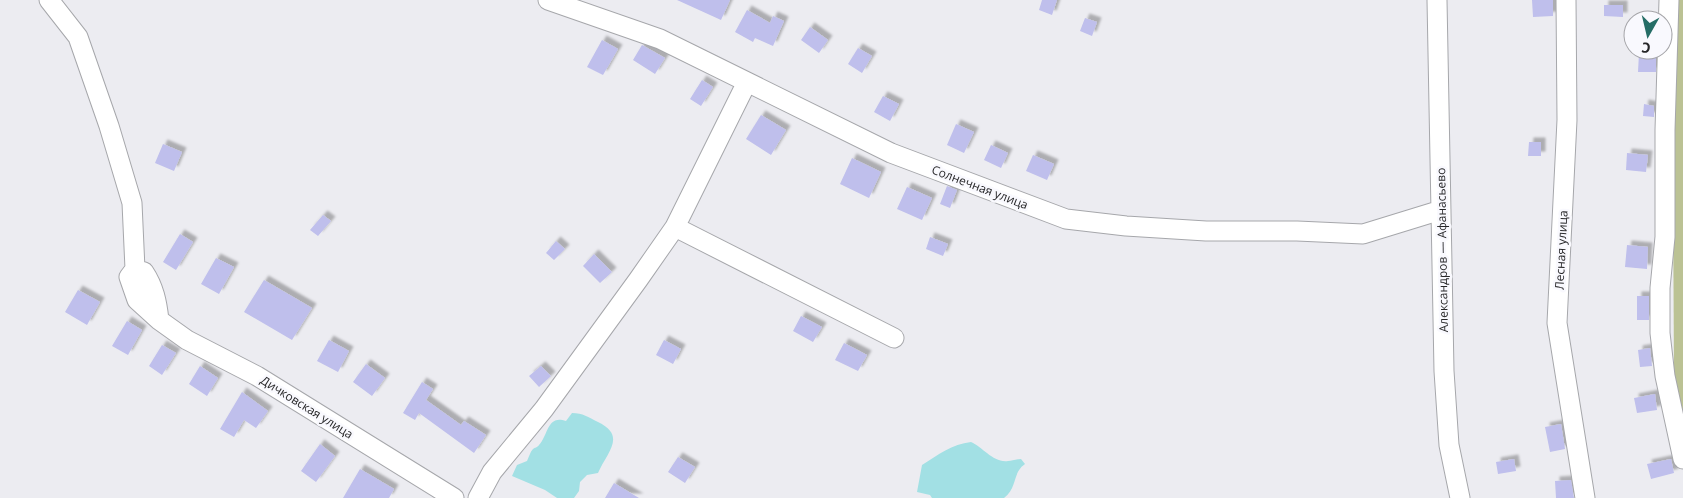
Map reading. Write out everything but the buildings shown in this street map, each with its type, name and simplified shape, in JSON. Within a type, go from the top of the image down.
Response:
[{"type":"street","name":"Дичковская улица","points":[[49,0],[78,37],[109,126],[132,203],[135,269],[129,277],[137,300],[159,320],[186,340],[257,376],[454,498]]},
{"type":"street","name":"Солнечная улица","points":[[548,0],[660,39],[891,153],[1066,219],[1126,226],[1197,230],[1363,234],[1441,210]]},
{"type":"street","name":"Александров — Афанасьево","points":[[1437,0],[1444,371],[1450,445],[1460,498]]},
{"type":"street","name":"Лесная улица","points":[[1566,0],[1568,120],[1557,323],[1585,498]]},
{"type":"street","points":[[1669,0],[1665,130],[1665,237],[1660,288],[1660,333],[1675,385],[1683,459]]},
{"type":"street","points":[[478,498],[492,472],[544,409],[675,226],[748,82]]},
{"type":"street","points":[[675,226],[894,338]]},
{"type":"green space","points":[[1672,0],[1683,0],[1683,434],[1674,376]]},
{"type":"water","points":[[572,413],[598,422],[607,427],[612,433],[613,439],[610,451],[598,473],[587,475],[580,482],[579,491],[574,498],[557,498],[545,490],[512,476],[517,465],[527,461],[532,450],[542,441],[551,423],[560,420],[566,421]]},
{"type":"water","points":[[971,442],[998,460],[1021,459],[1025,464],[1018,472],[1011,489],[1004,498],[932,498],[930,495],[917,492],[922,465],[951,448]]}]
